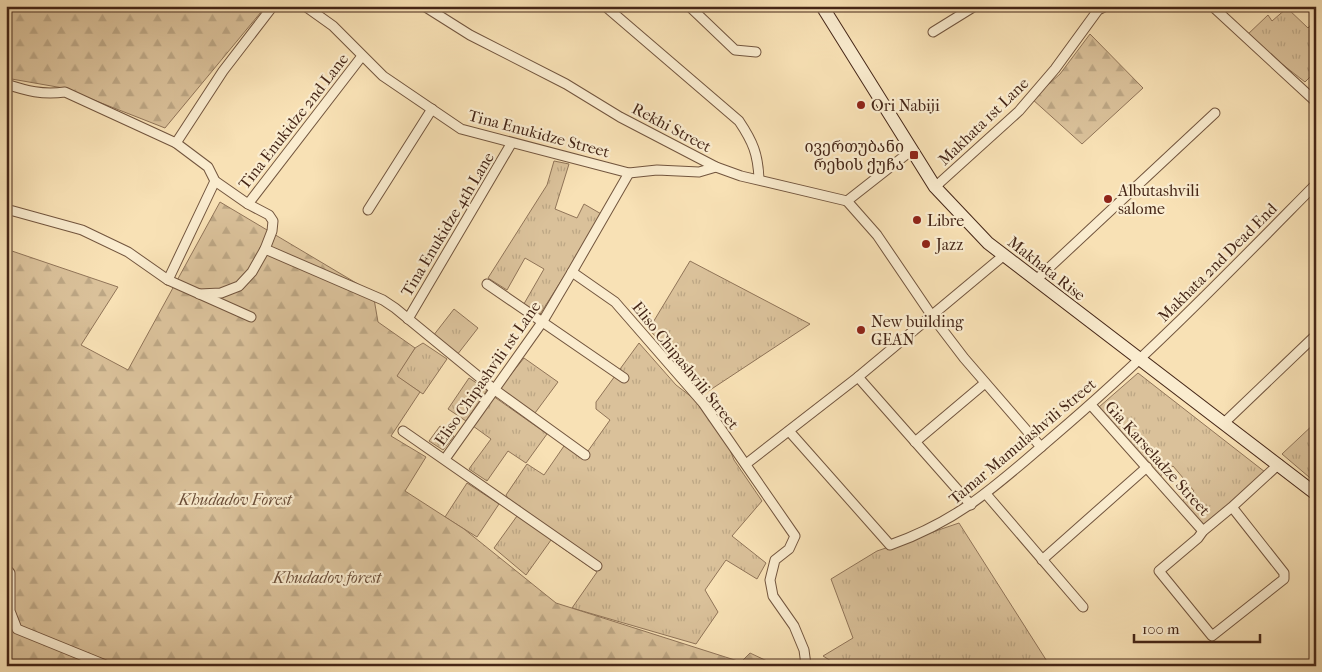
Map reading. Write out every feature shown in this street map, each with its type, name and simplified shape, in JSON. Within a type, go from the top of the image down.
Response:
[{"type":"main road","name":"Makhata Rise","points":[[822,6],[878,92],[936,187],[1003,256],[1140,361],[1225,422],[1316,494]]},
{"type":"street","points":[[176,143],[223,71],[273,6]]},
{"type":"street","name":"Tina Enukidze Street","points":[[305,6],[333,26],[383,76],[461,129],[511,144],[628,173],[657,170],[699,172],[716,168]]},
{"type":"street","name":"Rekhi Street","points":[[424,6],[470,35],[566,84],[620,117],[716,168],[741,176],[847,201]]},
{"type":"street","points":[[689,6],[735,50],[756,52]]},
{"type":"street","points":[[933,32],[975,6]]},
{"type":"street","name":"Makhata 1st Lane","points":[[936,187],[1020,111],[1055,69],[1098,10],[1106,6]]},
{"type":"street","points":[[1212,6],[1316,102]]},
{"type":"street","points":[[606,7],[739,121],[754,147],[758,159],[759,179]]},
{"type":"street","name":"Tina Enukidze 2nd Lane","points":[[248,204],[362,56]]},
{"type":"street","points":[[6,84],[47,95],[65,92],[176,143],[208,167],[215,180],[248,204],[269,215],[273,221],[265,249],[252,272],[239,286],[221,293],[199,294]]},
{"type":"street","points":[[368,210],[432,109]]},
{"type":"street","points":[[1036,280],[1215,113]]},
{"type":"street","name":"Tina Enukidze 4th Lane","points":[[408,319],[511,144]]},
{"type":"street","points":[[912,150],[847,201],[877,235],[932,316],[985,383],[1041,447]]},
{"type":"street","points":[[572,272],[628,173]]},
{"type":"street","points":[[168,280],[215,180]]},
{"type":"street","name":"Makhata 2nd Dead End","points":[[1140,361],[1316,184]]},
{"type":"street","points":[[6,209],[82,230],[128,252],[168,280],[251,317]]},
{"type":"street","points":[[265,249],[383,300],[495,390],[586,455]]},
{"type":"street","points":[[746,464],[858,377],[1003,256]]},
{"type":"street","name":"Eliso Chipashvili 1st Lane","points":[[572,272],[543,321],[445,460],[597,566]]},
{"type":"street","name":"Eliso Chipashvili Street","points":[[572,272],[615,302],[703,404],[795,536],[789,549],[775,560],[770,580],[773,596],[794,626],[804,650],[806,665]]},
{"type":"street","points":[[487,284],[624,378]]},
{"type":"street","points":[[1225,422],[1316,335]]},
{"type":"street","name":"Tamar Mamulashvili Street","points":[[789,431],[890,545],[930,530],[986,494],[1140,361]]},
{"type":"street","points":[[858,377],[971,505]]},
{"type":"street","points":[[915,442],[985,383]]},
{"type":"street","name":"Gia Karseladze Street","points":[[1091,405],[1202,531]]},
{"type":"street","points":[[404,431],[445,460]]},
{"type":"street","name":"Gia Karseladze Street","points":[[1232,507],[1284,574],[1284,579],[1212,636],[1159,571],[1279,464]]},
{"type":"street","points":[[1042,560],[1147,467]]},
{"type":"street","points":[[986,494],[1083,607]]},
{"type":"street","points":[[6,568],[10,573],[10,611],[17,629],[108,666]]},
{"type":"green space","points":[[6,6],[266,6],[165,128],[63,88],[6,78]]},
{"type":"green space","points":[[1287,8],[1308,28],[1316,19],[1316,71],[1305,82],[1246,36],[1268,15],[1272,21]]},
{"type":"green space","points":[[1090,34],[1143,88],[1082,144],[1032,99],[1060,74]]},
{"type":"green space","points":[[554,161],[569,164],[555,209],[577,218],[584,204],[603,215],[537,319],[521,309],[544,269],[525,258],[507,290],[488,278],[547,185]]},
{"type":"green space","name":"Khudadov Forest","points":[[220,202],[373,293],[378,322],[415,348],[397,376],[420,392],[391,436],[426,457],[405,491],[464,529],[556,603],[741,662],[750,653],[767,661],[770,666],[6,666],[6,249],[118,287],[81,345],[128,370]]},
{"type":"green space","points":[[690,261],[810,324],[704,394],[649,329]]},
{"type":"green space","points":[[454,309],[478,328],[457,355],[433,336]]},
{"type":"green space","points":[[423,343],[447,359],[423,394],[396,376],[415,348]]},
{"type":"green space","points":[[639,343],[676,385],[702,405],[725,437],[734,460],[762,501],[732,536],[766,563],[757,579],[726,560],[705,590],[718,612],[696,644],[572,608],[597,572],[551,540],[526,575],[494,548],[517,516],[506,495],[527,464],[544,475],[564,446],[588,451],[610,420],[596,409],[596,402]]},
{"type":"green space","points":[[524,358],[558,382],[535,413],[499,389]]},
{"type":"green space","points":[[1138,373],[1265,472],[1261,479],[1204,526],[1181,502],[1194,491],[1173,466],[1159,477],[1099,407]]},
{"type":"green space","points":[[469,378],[487,390],[466,421],[448,409]]},
{"type":"green space","points":[[493,396],[547,434],[526,463],[508,451],[487,481],[469,469],[491,439],[473,426]]},
{"type":"green space","points":[[1316,422],[1316,483],[1282,454]]},
{"type":"green space","points":[[440,426],[454,436],[443,450],[429,441]]},
{"type":"green space","points":[[467,483],[499,504],[477,537],[445,517]]},
{"type":"green space","points":[[959,523],[1050,666],[839,666],[823,656],[853,638],[831,579],[877,551]]},
{"type":"place","name":"Ori Nabiji","points":[[861,105]]},
{"type":"place","name":"ივერთუბანი რეხის ქუჩა","points":[[914,155]]},
{"type":"place","name":"Albutashvili salome","points":[[1108,199]]},
{"type":"place","name":"Libre","points":[[917,220]]},
{"type":"place","name":"Jazz","points":[[926,244]]},
{"type":"place","name":"New building GEAN","points":[[861,330]]},
{"type":"park label","name":"Khudadov forest","points":[[327,577]]}]
